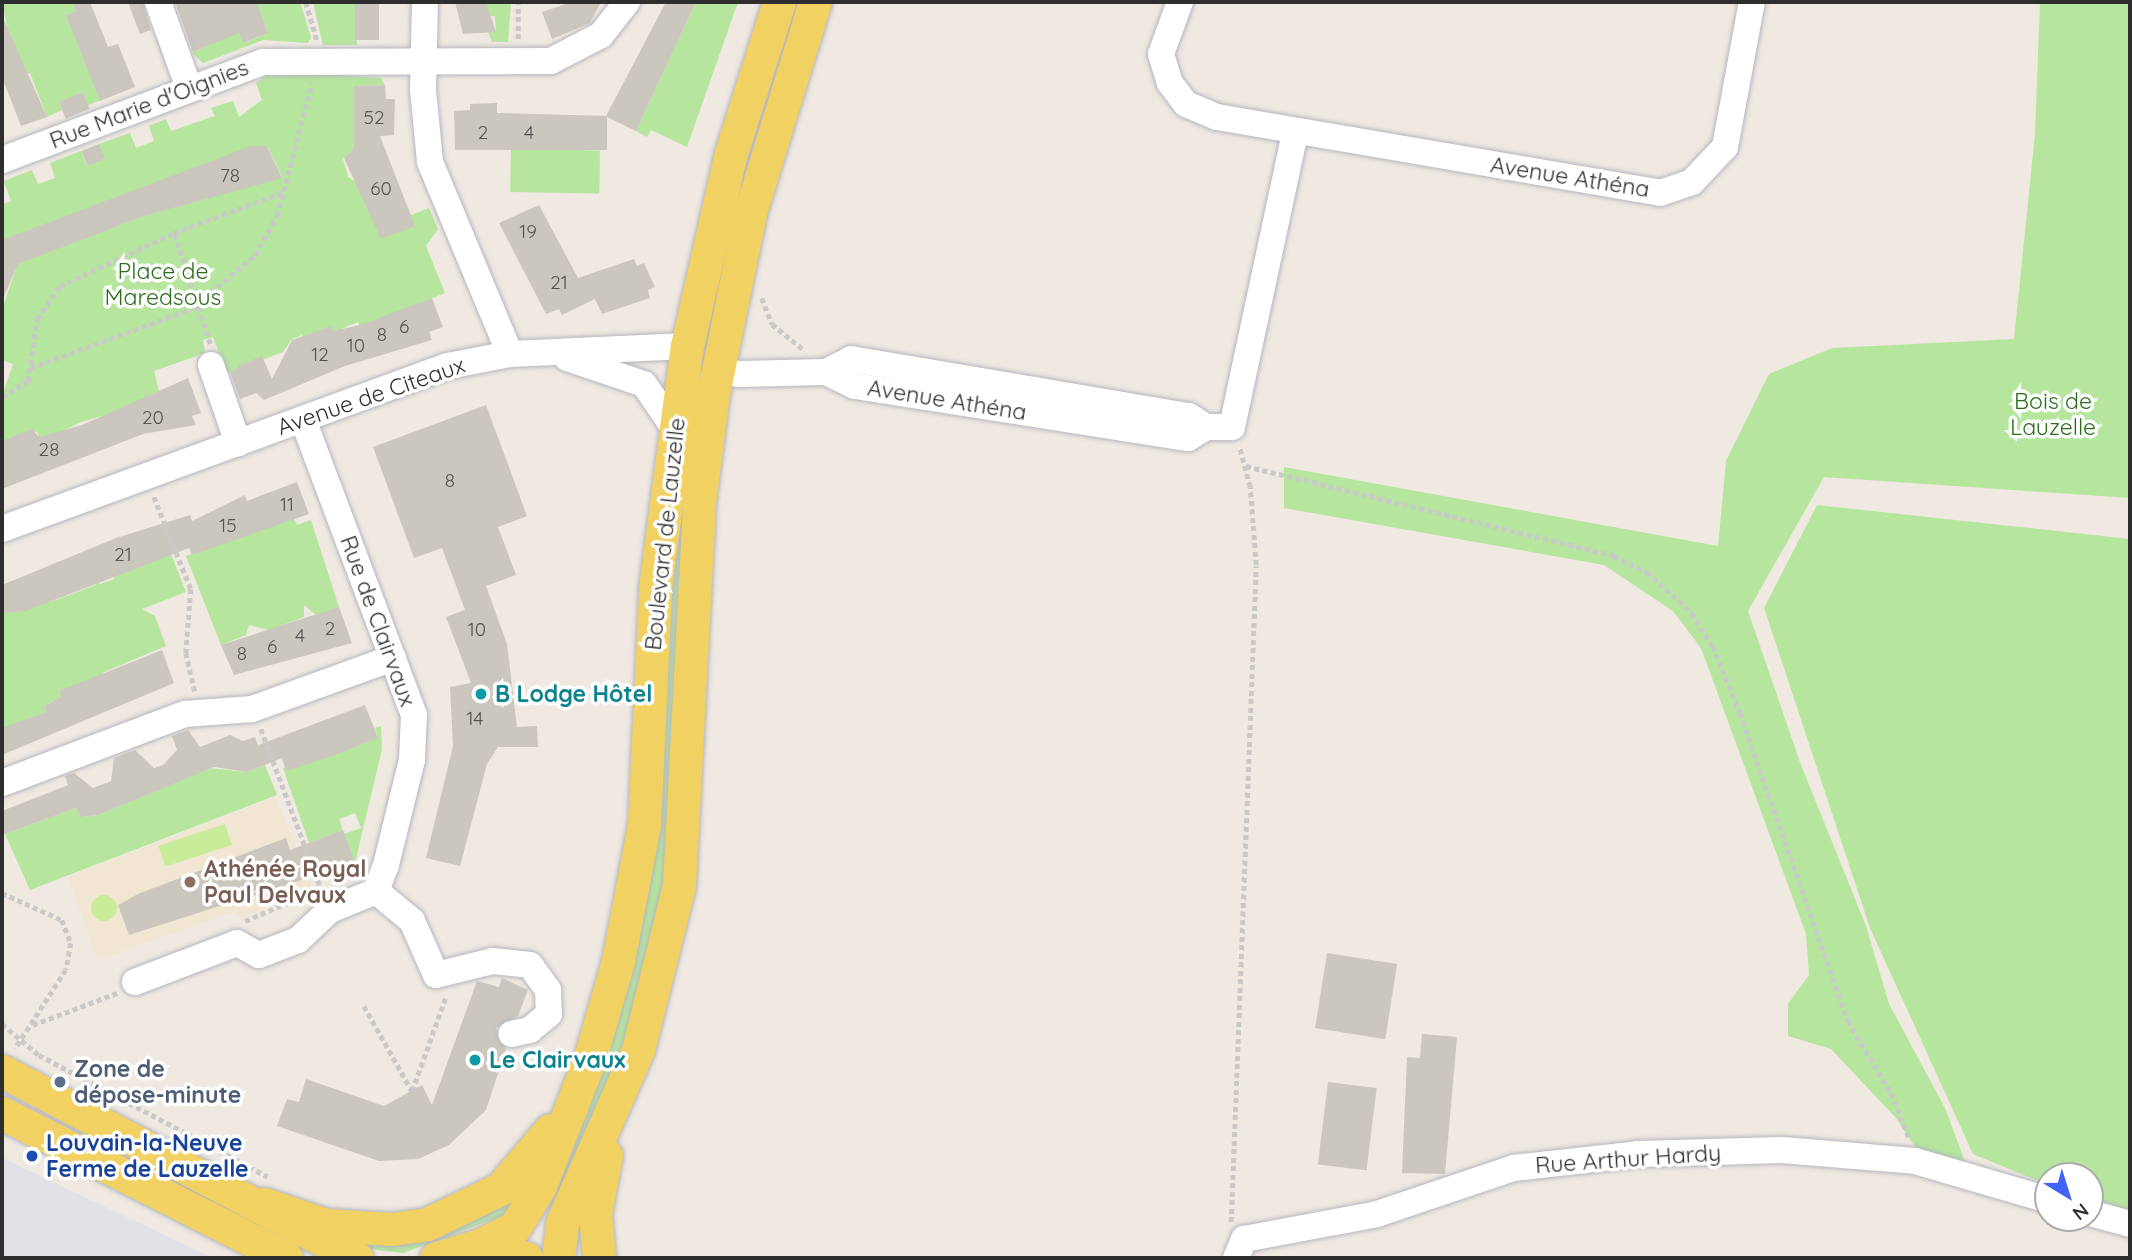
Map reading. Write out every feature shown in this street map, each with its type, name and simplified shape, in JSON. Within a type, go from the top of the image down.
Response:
[{"type":"main road","name":"Boulevard de Lauzelle","points":[[436,1258],[506,1234],[530,1207],[589,1061],[618,961],[643,825],[655,588],[674,428],[687,346],[731,153],[779,2]]},
{"type":"main road","name":"Boulevard de Lauzelle","points":[[558,1258],[562,1223],[616,1108],[659,977],[678,886],[699,502],[715,381],[757,189],[815,2]]},
{"type":"main road","points":[[687,346],[715,381]]},
{"type":"main road","points":[[2,1071],[353,1228],[393,1229],[456,1213],[519,1172],[589,1061]]},
{"type":"main road","points":[[599,1258],[595,1214],[616,1108]]},
{"type":"main road","points":[[2,1113],[286,1258]]},
{"type":"main road","points":[[269,1192],[281,1221],[357,1258]]},
{"type":"main road","points":[[480,1245],[526,1258]]},
{"type":"street","points":[[158,2],[189,88]]},
{"type":"street","points":[[425,2],[430,162],[510,354]]},
{"type":"street","name":"Rue Marie d'Oignies","points":[[2,160],[255,64],[425,61],[518,63],[574,54],[601,35],[627,2]]},
{"type":"street","name":"Avenue Athéna","points":[[1180,2],[1161,54],[1170,83],[1186,104],[1217,117],[1660,192],[1692,182],[1725,147],[1752,2]]},
{"type":"street","name":"Avenue Athéna","points":[[826,372],[855,386],[1188,438],[1206,427],[1232,427],[1295,132]]},
{"type":"street","name":"Avenue de Citeaux","points":[[2,529],[448,366],[510,354],[687,346]]},
{"type":"street","name":"Avenue de Citeaux","points":[[548,353],[644,384],[674,428]]},
{"type":"street","points":[[211,365],[238,443]]},
{"type":"street","points":[[715,381],[826,372]]},
{"type":"street","name":"Rue de Clairvaux","points":[[303,420],[414,715],[412,760],[376,891]]},
{"type":"street","points":[[2,783],[199,710],[252,709],[393,658]]},
{"type":"street","points":[[135,982],[237,943],[259,956],[298,940],[330,910],[376,891],[412,921],[436,975],[493,961],[530,965],[548,990],[549,1014],[530,1030],[511,1034]]},
{"type":"street","name":"Rue Arthur Hardy","points":[[1240,1249],[1377,1214],[1514,1168],[1639,1154],[1769,1151],[1915,1161],[2034,1196]]},
{"type":"street","points":[[2104,1217],[2130,1224]]},
{"type":"path","points":[[30,368],[198,303],[255,255],[284,191],[316,62],[306,2]]},
{"type":"path","points":[[518,63],[519,2]]},
{"type":"path","points":[[2,397],[18,393],[30,368],[37,319],[60,286],[174,233],[284,191]]},
{"type":"path","points":[[174,233],[198,303],[211,365]]},
{"type":"path","points":[[761,286],[772,324],[826,372]]},
{"type":"path","points":[[1240,1249],[1230,1221],[1228,1186],[1256,565],[1246,466],[1614,556],[1647,572],[1692,613],[1713,646],[1740,713],[1848,1021],[1891,1093],[1915,1161]]},
{"type":"path","points":[[145,477],[191,589],[186,653],[199,710]]},
{"type":"path","points":[[252,709],[330,910]]},
{"type":"path","points":[[2,893],[67,928],[66,970],[23,1040]]},
{"type":"path","points":[[237,943],[240,923],[303,895]]},
{"type":"path","points":[[364,1006],[412,1091],[453,970]]},
{"type":"path","points":[[33,1025],[135,982]]},
{"type":"path","points":[[2,1024],[39,1055],[269,1192]]},
{"type":"shaded area","name":"Athénée Royal Paul Delvaux","points":[[276,797],[312,887],[241,919],[236,911],[98,960],[68,877]]},
{"type":"shaded area","points":[[2,1157],[13,1163],[213,1258],[2,1258]]},
{"type":"green space","points":[[2,2],[72,2],[76,11],[66,15],[104,99],[88,105],[83,92],[59,102],[62,110],[47,117],[30,73],[17,77]]},
{"type":"green space","points":[[192,2],[227,2],[244,43],[268,33],[257,2],[300,2],[311,37],[308,43],[263,40],[203,63],[192,53],[209,45]]},
{"type":"green space","points":[[313,2],[355,2],[357,45],[323,45]]},
{"type":"green space","points":[[486,2],[511,2],[508,42],[492,42],[488,32],[496,32],[495,16],[486,16]]},
{"type":"green space","points":[[696,2],[738,2],[687,147],[651,130],[647,137],[636,131]]},
{"type":"green space","name":"Bois de Lauzelle","points":[[2040,2],[2130,2],[2130,498],[1824,477],[1748,611],[1801,765],[1866,926],[1889,1004],[1945,1108],[1967,1167],[1923,1159],[1896,1118],[1831,1049],[1788,1036],[1788,1004],[1809,975],[1806,934],[1701,648],[1673,611],[1604,565],[1284,508],[1284,467],[1718,546],[1726,461],[1769,374],[1832,348],[2014,339],[2035,134]]},
{"type":"green space","name":"Place de Maredsous","points":[[302,73],[381,78],[385,85],[354,86],[354,148],[343,159],[348,177],[411,215],[429,208],[438,229],[426,246],[445,293],[361,328],[358,322],[343,328],[335,337],[331,326],[305,343],[302,335],[292,339],[283,352],[226,373],[213,337],[203,340],[205,353],[154,371],[161,399],[81,422],[41,442],[37,432],[27,431],[2,452],[2,396],[13,364],[2,360],[2,310],[18,262],[144,216],[282,177],[268,147],[2,240],[2,204],[11,201],[4,181],[32,170],[38,184],[55,178],[50,163],[81,151],[87,166],[104,159],[99,144],[130,133],[136,148],[154,141],[149,126],[166,119],[171,131],[215,116],[211,108],[233,101],[239,117],[262,100],[256,83],[268,74]]},
{"type":"green space","points":[[511,149],[600,151],[599,194],[510,192]]},
{"type":"green space","points":[[1817,505],[2130,539],[2130,1219],[2104,1208],[2104,1162],[2034,1162],[2034,1179],[1973,1154],[1870,928],[1764,608]]},
{"type":"green space","points":[[680,511],[686,637],[670,867],[633,1025],[562,1205],[544,1195],[572,1134],[665,638]]},
{"type":"green space","points":[[293,516],[297,525],[311,520],[339,607],[316,615],[304,605],[304,617],[269,630],[249,625],[246,635],[221,645],[186,556]]},
{"type":"green space","points":[[171,554],[186,592],[142,609],[155,616],[166,646],[102,673],[104,680],[59,691],[61,697],[44,706],[46,713],[2,729],[2,613],[53,601],[96,585],[94,579],[100,584],[114,579],[112,572]]},
{"type":"green space","points":[[381,726],[382,749],[355,863],[344,834],[361,828],[355,813],[339,819],[343,830],[309,843],[283,768],[378,738],[375,728]]},
{"type":"green space","points":[[265,765],[277,795],[30,890],[5,834],[76,808],[80,817],[98,815],[210,768],[247,772]]},
{"type":"green space","points":[[225,824],[232,845],[165,867],[158,846]]},
{"type":"green space","points":[[104,895],[113,899],[117,908],[113,917],[104,921],[95,917],[91,908],[95,899]]},
{"type":"green space","points":[[500,1198],[518,1210],[403,1253],[359,1248],[333,1232]]},
{"type":"building","points":[[72,2],[90,2],[108,47],[118,44],[135,87],[100,101],[66,15],[76,11]]},
{"type":"building","points":[[128,2],[143,2],[151,30],[140,34]]},
{"type":"building","points":[[175,2],[257,2],[268,33],[243,43],[239,33],[193,52]]},
{"type":"building","points":[[355,2],[379,2],[379,40],[355,40]]},
{"type":"building","points":[[455,2],[486,2],[496,32],[463,34]]},
{"type":"building","points":[[572,2],[601,2],[590,23],[552,39],[542,12]]},
{"type":"building","points":[[666,2],[696,2],[636,131],[607,117],[607,150],[455,150],[454,111],[470,110],[470,104],[497,103],[497,113],[606,116]]},
{"type":"building","points":[[4,20],[47,117],[21,126],[2,77]]},
{"type":"building","points":[[385,85],[386,99],[395,99],[394,135],[380,136],[415,226],[381,239],[344,158],[354,148],[354,86]]},
{"type":"building","points":[[83,92],[90,109],[66,118],[59,102]]},
{"type":"building","points":[[99,144],[105,159],[87,166],[81,151]]},
{"type":"building","points":[[251,146],[267,146],[282,178],[144,216],[18,264],[2,301],[2,240]]},
{"type":"building","points":[[539,205],[578,278],[634,259],[637,266],[644,263],[655,287],[648,290],[650,298],[602,314],[595,299],[562,315],[559,309],[546,314],[499,223]]},
{"type":"building","points":[[432,298],[443,327],[429,332],[432,340],[345,366],[264,400],[256,393],[240,399],[230,372],[245,363],[262,356],[272,379],[292,340],[331,326],[333,331],[360,325]]},
{"type":"building","points":[[188,378],[201,413],[192,416],[196,425],[143,434],[2,489],[2,441],[32,429],[39,437],[82,425]]},
{"type":"building","points":[[486,405],[527,516],[498,527],[516,575],[486,586],[507,644],[517,727],[537,726],[538,747],[498,747],[487,764],[460,866],[426,858],[453,746],[450,687],[471,683],[446,617],[465,610],[442,548],[414,558],[373,447]]},
{"type":"building","points":[[297,482],[309,514],[192,555],[189,548],[26,611],[2,613],[2,585],[116,538],[190,515],[192,521],[245,495],[247,501]]},
{"type":"building","points":[[339,607],[352,643],[234,675],[221,645]]},
{"type":"building","points":[[162,650],[174,683],[2,755],[2,728],[46,712],[44,706],[61,697],[59,691]]},
{"type":"building","points":[[365,705],[378,738],[332,756],[286,771],[282,758],[247,772],[214,767],[98,815],[80,817],[76,808],[2,835],[2,811],[68,785],[65,776],[74,773],[93,788],[111,781],[114,758],[135,750],[154,768],[163,765],[177,750],[172,736],[188,730],[200,747],[230,735],[243,741],[255,737],[258,745]]},
{"type":"building","points":[[343,830],[355,863],[129,935],[118,905],[138,894],[286,838],[290,850]]},
{"type":"building","points":[[1327,953],[1397,964],[1385,1039],[1315,1028]]},
{"type":"building","name":"Le Clairvaux","points":[[502,978],[528,990],[518,1016],[496,1028],[506,1049],[486,1110],[449,1145],[418,1159],[379,1161],[277,1126],[287,1099],[299,1102],[306,1079],[384,1106],[422,1085],[432,1105],[477,981],[499,987]]},
{"type":"building","points":[[1422,1034],[1457,1037],[1445,1174],[1402,1173],[1407,1057],[1420,1058]]},
{"type":"building","points":[[1328,1082],[1377,1088],[1367,1170],[1318,1164]]},
{"type":"place","name":"B Lodge Hôtel","points":[[481,694]]},
{"type":"place","name":"Athénée Royal Paul Delvaux","points":[[190,882]]},
{"type":"place","name":"Le Clairvaux","points":[[475,1060]]},
{"type":"place","name":"Zone de dépose-minute","points":[[60,1082]]},
{"type":"place","name":"Louvain-la-Neuve Ferme de Lauzelle","points":[[32,1156]]}]
